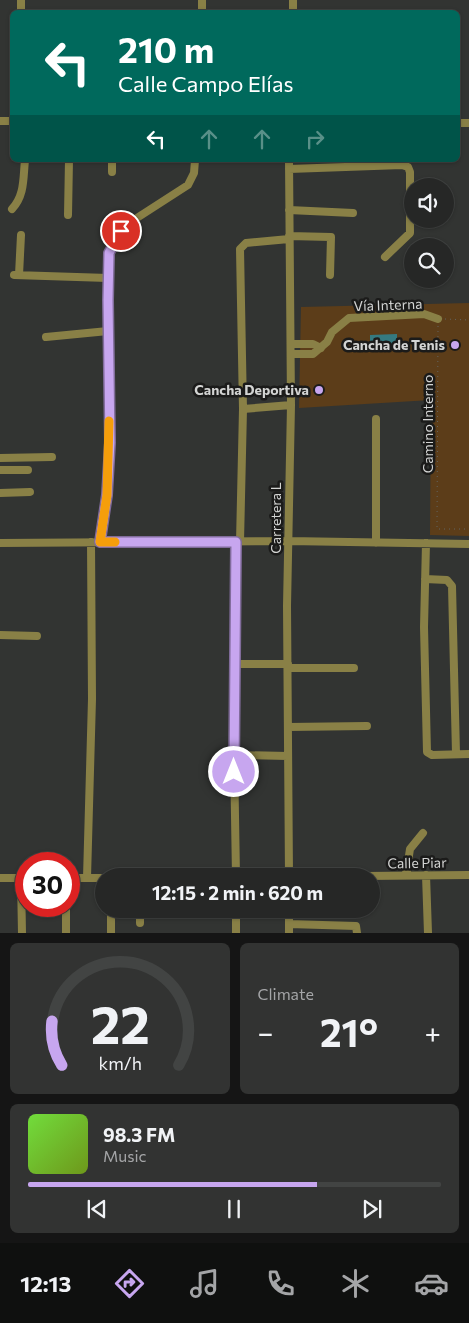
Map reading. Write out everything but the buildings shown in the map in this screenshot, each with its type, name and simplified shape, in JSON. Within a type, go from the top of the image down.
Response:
[{"type":"street","points":[[12,209],[19,201],[23,191],[25,162]]},
{"type":"street","points":[[68,215],[69,162]]},
{"type":"street","points":[[112,162],[112,172]]},
{"type":"street","points":[[100,542],[107,495],[109,450],[109,253],[126,225],[188,185],[194,173],[195,162]]},
{"type":"street","name":"Carretera L","points":[[289,162],[291,406],[288,666],[289,868]]},
{"type":"street","points":[[289,169],[375,164],[408,167],[410,172],[410,233],[385,257]]},
{"type":"street","points":[[289,210],[353,213]]},
{"type":"street","points":[[21,236],[17,274],[108,278]]},
{"type":"street","points":[[236,868],[235,664],[243,409],[240,249],[246,242],[331,237],[330,275]]},
{"type":"street","name":"Vía Interna","points":[[321,348],[327,342],[332,332],[349,318],[424,314],[438,319]]},
{"type":"street","points":[[46,337],[108,331]]},
{"type":"street","points":[[291,344],[313,344],[321,348],[313,354],[291,354]]},
{"type":"street","points":[[243,409],[291,406]]},
{"type":"street","points":[[376,419],[376,542]]},
{"type":"street","points":[[0,458],[52,457]]},
{"type":"street","points":[[0,470],[28,470]]},
{"type":"street","points":[[0,493],[30,492]]},
{"type":"street","points":[[0,543],[289,541],[469,544]]},
{"type":"street","points":[[87,878],[92,699],[91,542]]},
{"type":"street","points":[[426,543],[424,627],[427,752],[431,755],[469,754]]},
{"type":"street","points":[[425,579],[447,580],[452,586],[456,754]]},
{"type":"street","points":[[0,634],[38,636]]},
{"type":"street","points":[[235,664],[354,668]]},
{"type":"street","points":[[288,727],[366,726]]},
{"type":"street","points":[[234,755],[288,756]]},
{"type":"street","points":[[406,875],[410,849],[423,833]]},
{"type":"street","points":[[426,875],[428,933]]},
{"type":"street","name":"Calle Piar","points":[[380,876],[469,875]]},
{"type":"street","points":[[0,878],[15,878]]},
{"type":"street","points":[[80,878],[95,878]]},
{"type":"street","points":[[22,933],[23,917]]},
{"type":"street","points":[[66,917],[66,933]]},
{"type":"street","points":[[111,918],[111,933]]},
{"type":"street","points":[[140,918],[140,923]]},
{"type":"street","points":[[236,918],[236,933]]},
{"type":"street","points":[[289,929],[356,926],[357,933]]},
{"type":"path","points":[[438,319],[469,320]]},
{"type":"path","name":"Camino Interno","points":[[438,319],[438,529],[469,529]]},
{"type":"shaded area","points":[[469,303],[469,536],[430,535],[431,400],[299,408],[301,307]]},
{"type":"water","points":[[397,334],[397,347],[370,348],[370,335]]},
{"type":"slow traffic","points":[[109,421],[110,443],[107,495],[100,542],[115,542]]},
{"type":"place","name":"Cancha de Tenis","points":[[455,345]]},
{"type":"place","name":"Cancha Deportiva","points":[[319,390]]},
{"type":"route","points":[[121,231],[109,253],[108,390],[110,443],[107,495],[100,542],[236,542],[234,772]]}]
